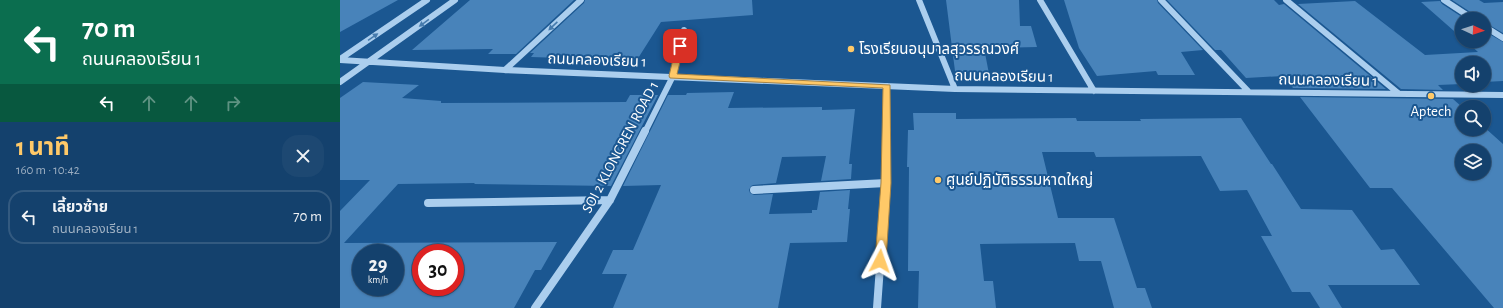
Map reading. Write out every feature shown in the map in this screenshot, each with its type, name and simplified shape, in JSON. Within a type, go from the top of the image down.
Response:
[{"type":"street","points":[[340,59],[427,0]]},
{"type":"street","points":[[340,82],[455,0]]},
{"type":"street","points":[[505,70],[581,0]]},
{"type":"street","points":[[919,0],[955,89]]},
{"type":"street","points":[[1040,0],[1094,91]]},
{"type":"street","points":[[1161,0],[1250,92]]},
{"type":"street","points":[[1286,0],[1398,93]]},
{"type":"street","points":[[1444,0],[1462,12]]},
{"type":"street","name":"SOI 2 KLONGREN ROAD 1","points":[[535,308],[610,200],[673,76],[684,30]]},
{"type":"street","points":[[1491,30],[1503,38]]},
{"type":"street","name":"ถนนคลองเรียน 1","points":[[340,59],[505,70],[955,89],[1503,95]]},
{"type":"street","points":[[877,308],[886,183],[887,86]]},
{"type":"street","points":[[754,190],[886,183]]},
{"type":"street","points":[[428,203],[610,200]]},
{"type":"building","points":[[340,0],[398,0],[340,32]]},
{"type":"building","points":[[470,0],[574,0],[516,54],[488,54],[493,49],[412,50]]},
{"type":"building","points":[[585,0],[752,0],[753,15],[661,22],[635,63],[589,63],[592,59],[531,57],[534,53],[530,53],[584,3]]},
{"type":"building","points":[[946,0],[1019,0],[1020,26],[1031,26],[1037,47],[984,48],[990,79],[956,79]]},
{"type":"building","points":[[1064,0],[1157,0],[1158,3],[1203,50],[1181,52],[1195,75],[1158,75],[1156,71],[1097,76],[1079,48]]},
{"type":"building","points":[[1167,0],[1274,0],[1279,5],[1284,4],[1386,89],[1293,88],[1283,76],[1246,78],[1221,50],[1215,50]]},
{"type":"building","points":[[1452,0],[1479,0],[1484,3],[1503,2],[1503,33],[1491,26],[1491,12],[1470,12]]},
{"type":"building","points":[[1355,1],[1425,55],[1478,52],[1474,48],[1491,48],[1491,35],[1503,42],[1503,81],[1491,82],[1491,56],[1455,56],[1455,84],[1438,85],[1443,90],[1401,89],[1298,4]]},
{"type":"building","points":[[1440,1],[1455,12],[1455,32],[1421,2]]},
{"type":"building","points":[[363,82],[419,85],[402,98],[441,101],[441,103],[626,102],[630,95],[658,95],[611,186],[474,184],[475,183],[398,184],[344,243],[557,242],[541,270],[535,270],[514,308],[340,308],[340,211],[370,180],[340,180],[340,98]]},
{"type":"building","points":[[734,92],[728,108],[822,107],[822,110],[855,109],[849,164],[852,164],[851,179],[821,181],[826,156],[782,157],[776,183],[753,185],[749,190],[750,193],[754,195],[773,194],[769,214],[812,213],[812,210],[817,210],[820,192],[850,190],[847,242],[790,243],[778,308],[613,308],[627,274],[602,274],[613,250],[633,250],[661,185],[623,186],[668,95]]},
{"type":"building","points":[[1300,97],[1453,99],[1455,101],[1455,136],[1491,136],[1491,133],[1503,144],[1503,308],[1494,308],[1392,188],[1370,188]]},
{"type":"building","points":[[913,113],[956,113],[956,119],[1076,118],[1077,121],[1241,118],[1301,209],[1352,210],[1381,250],[1394,249],[1420,285],[1328,285],[1342,308],[1320,308],[1310,292],[1292,292],[1261,236],[1272,236],[1247,190],[1220,191],[1201,156],[1096,157],[1094,152],[1042,152],[1058,218],[1114,218],[1137,288],[1145,288],[1152,308],[1114,308],[1101,261],[1079,261],[1075,243],[980,244],[984,281],[993,281],[996,308],[918,308],[919,271],[908,271],[908,130],[914,130]]},
{"type":"place","name":"โรงเรียนอนุบาลสุวรรณวงศ์","points":[[851,49]]},
{"type":"place","name":"Aptech","points":[[1431,96]]},
{"type":"place","name":"ศูนย์ปฏิบัติธรรมหาดใหญ่","points":[[938,180]]},
{"type":"route","points":[[680,46],[673,76],[887,86],[886,183],[880,261]]}]
